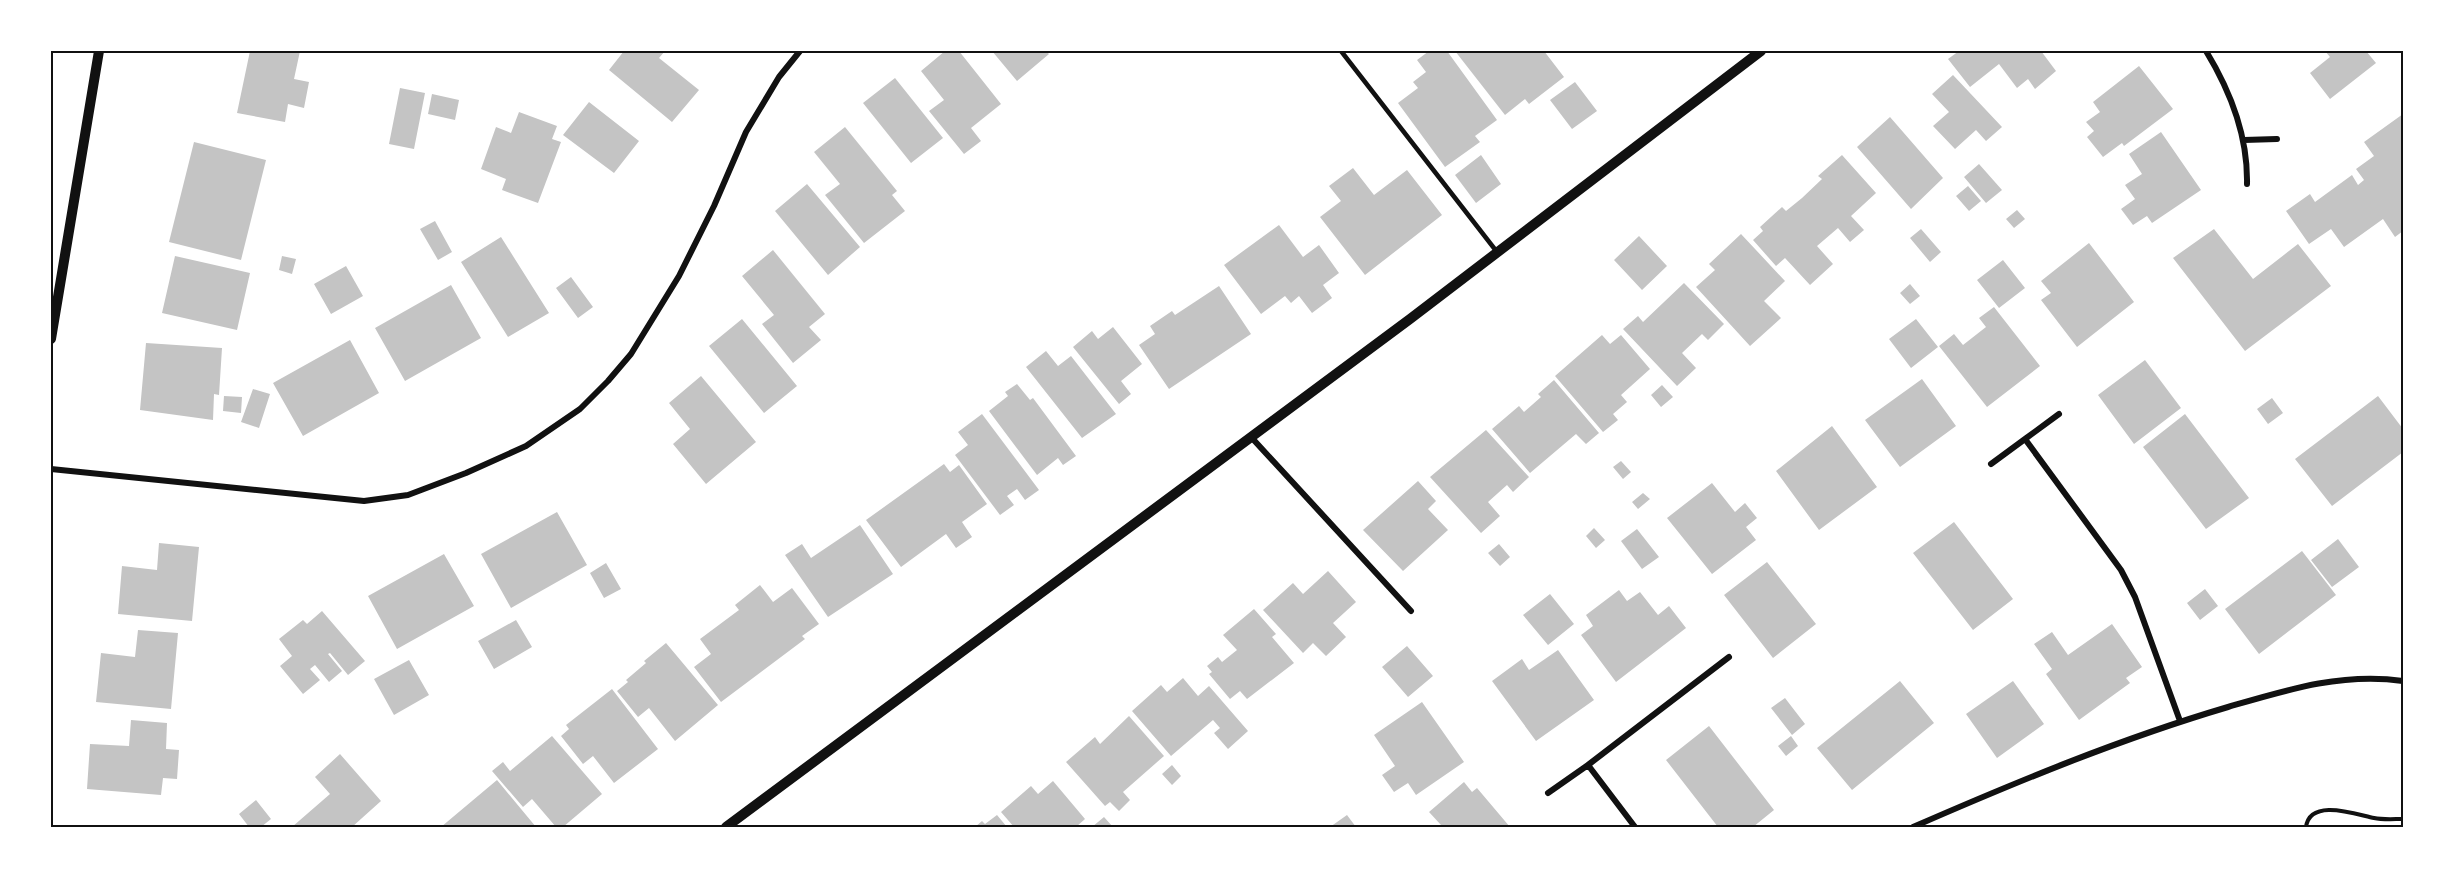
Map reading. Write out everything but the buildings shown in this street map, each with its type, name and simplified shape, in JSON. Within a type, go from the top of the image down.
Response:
[{"type":"street","points":[[51,339],[99,51]]},
{"type":"street","points":[[51,469],[364,501],[408,495],[466,473],[526,446],[580,409],[631,354],[679,276],[760,106],[800,51]]},
{"type":"street","points":[[726,827],[1251,437],[1761,51]]},
{"type":"street","points":[[2206,51],[2231,102],[2244,140],[2247,184]]},
{"type":"street","points":[[2244,140],[2277,139]]},
{"type":"street","points":[[1991,464],[2058,414]]},
{"type":"street","points":[[1251,437],[1411,611]]},
{"type":"street","points":[[2025,439],[2124,577],[2135,597],[2180,722]]},
{"type":"street","points":[[1548,792],[1730,657]]},
{"type":"street","points":[[1913,827],[2020,781],[2180,722],[2312,684],[2363,679],[2402,680],[2403,671]]},
{"type":"street","points":[[1587,765],[1635,827]]},
{"type":"lane","points":[[1341,51],[1497,252]]},
{"type":"path","points":[[2306,827],[2310,818],[2327,810],[2356,812],[2374,818],[2403,819]]}]
